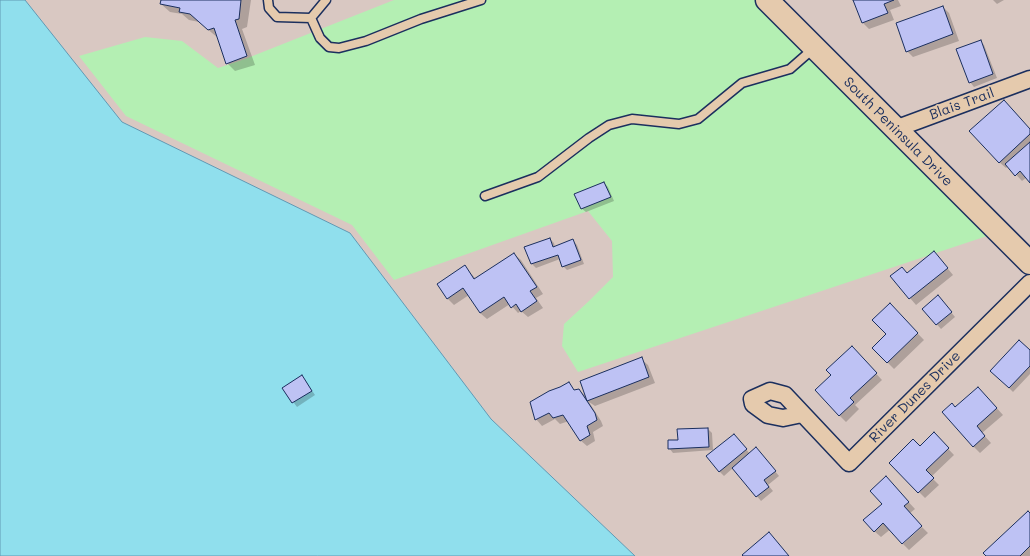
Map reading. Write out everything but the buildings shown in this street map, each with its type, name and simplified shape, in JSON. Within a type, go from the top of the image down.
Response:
[{"type":"main road","name":"South Peninsula Drive","points":[[767,0],[1030,264]]},
{"type":"street","name":"Blais Trail","points":[[895,129],[1030,79]]},
{"type":"street","name":"River Dunes Drive","points":[[802,414],[849,463],[1030,283]]},
{"type":"lane","points":[[268,0],[269,8],[277,17],[311,18]]},
{"type":"lane","points":[[311,18],[326,0]]},
{"type":"lane","points":[[311,18],[320,38],[328,47],[339,48],[366,41],[421,19],[481,0]]},
{"type":"lane","points":[[485,196],[538,177],[589,138],[609,125],[632,119],[679,124],[698,120],[742,83],[790,69],[814,47]]},
{"type":"green space","points":[[394,0],[756,0],[888,135],[890,141],[893,140],[990,235],[578,372],[562,346],[564,324],[613,277],[612,241],[588,211],[394,280],[352,225],[126,116],[79,56],[145,37],[182,41],[218,68],[245,59]]},
{"type":"water","points":[[0,0],[25,0],[122,122],[350,233],[491,419],[635,556],[0,556]]}]
